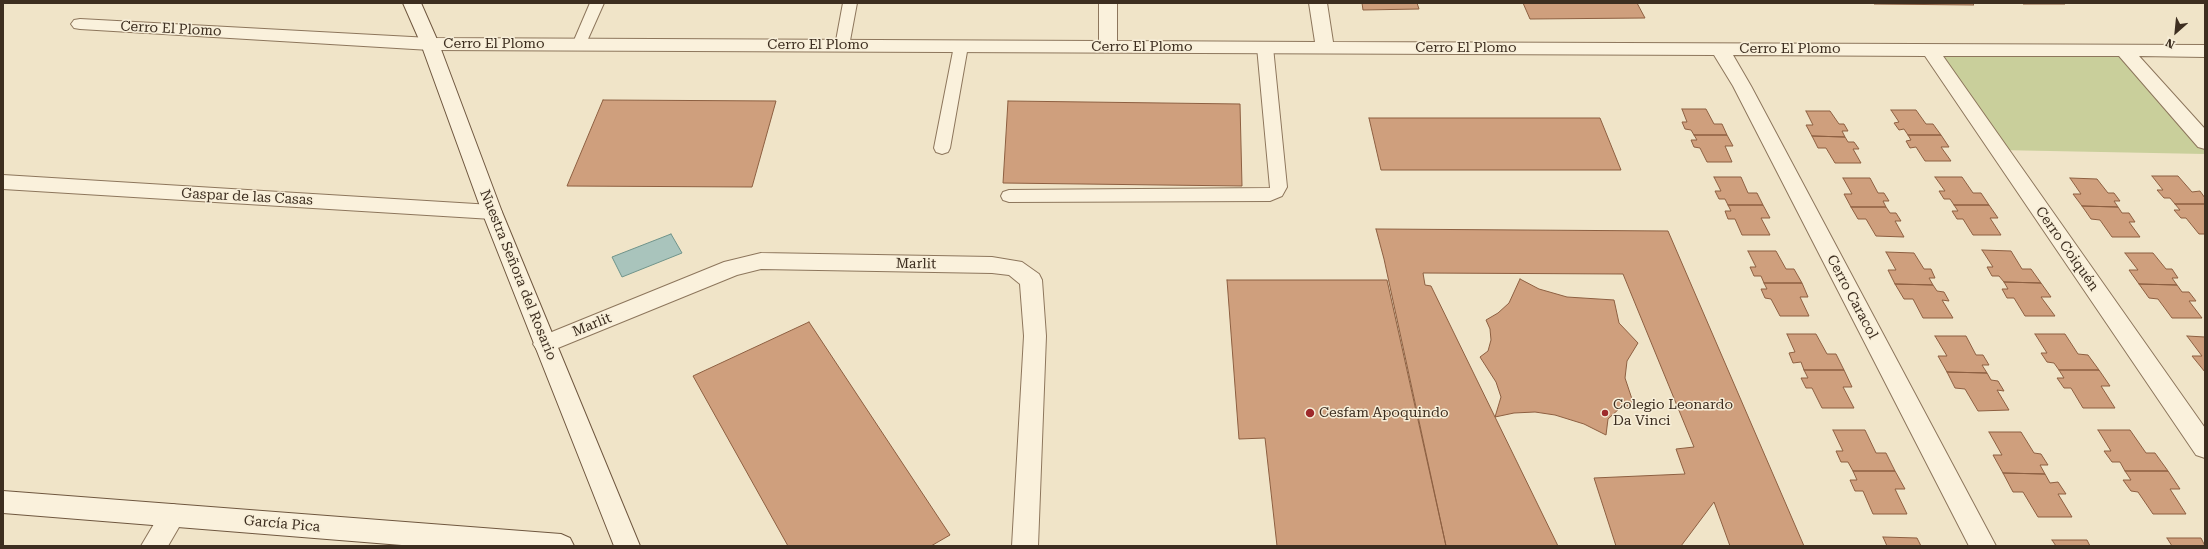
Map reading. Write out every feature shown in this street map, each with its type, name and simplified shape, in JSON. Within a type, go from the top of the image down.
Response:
[{"type":"street","name":"Nuestra Señora del Rosario","points":[[412,3],[430,44],[492,212],[627,546]]},
{"type":"street","points":[[1108,3],[1108,47]]},
{"type":"street","points":[[1318,3],[1325,48]]},
{"type":"street","name":"Cerro El Plomo","points":[[80,24],[430,44],[2205,51]]},
{"type":"street","name":"Cerro Caracol","points":[[1720,49],[1742,86],[1983,546]]},
{"type":"street","name":"Cerro Coiquén","points":[[1930,50],[2205,448]]},
{"type":"street","points":[[2124,51],[2205,142]]},
{"type":"street","name":"Gaspar de las Casas","points":[[3,182],[492,212]]},
{"type":"street","name":"Marlit","points":[[545,344],[732,268],[761,262],[992,265],[1014,268],[1031,280],[1035,336],[1025,546]]},
{"type":"street","name":"García Pica","points":[[3,502],[494,543],[561,546]]},
{"type":"street","points":[[154,546],[173,515]]},
{"type":"lane","points":[[579,45],[597,3]]},
{"type":"lane","points":[[842,46],[850,3]]},
{"type":"lane","points":[[942,148],[960,46]]},
{"type":"lane","points":[[1009,196],[1270,195],[1276,192],[1279,187],[1265,47]]},
{"type":"green space","points":[[1930,50],[2124,51],[2205,142],[2205,154],[1998,150]]},
{"type":"water","points":[[671,234],[682,253],[622,277],[612,257]]},
{"type":"building","points":[[1362,3],[1417,3],[1419,9],[1363,10]]},
{"type":"building","points":[[1523,3],[1637,3],[1645,18],[1530,19]]},
{"type":"building","points":[[1972,3],[1974,5],[1874,4]]},
{"type":"building","points":[[2022,3],[2064,3],[2065,4],[2023,4]]},
{"type":"building","points":[[603,100],[776,101],[752,187],[567,186]]},
{"type":"building","points":[[1008,101],[1240,104],[1242,186],[1003,183]]},
{"type":"building","points":[[1682,109],[1706,109],[1714,124],[1722,124],[1727,135],[1694,135],[1691,130],[1685,129],[1682,122],[1687,122]]},
{"type":"building","points":[[1891,110],[1916,110],[1926,124],[1933,124],[1941,135],[1908,135],[1904,129],[1899,130],[1894,123],[1899,122]]},
{"type":"building","points":[[1806,111],[1830,111],[1839,124],[1844,124],[1848,131],[1842,131],[1845,137],[1812,136],[1806,125],[1813,125]]},
{"type":"building","points":[[1369,118],[1600,118],[1621,170],[1381,170]]},
{"type":"building","points":[[1694,135],[1727,135],[1733,146],[1725,146],[1732,162],[1707,162],[1700,148],[1694,147],[1691,140],[1697,140]]},
{"type":"building","points":[[1908,135],[1941,135],[1949,147],[1941,147],[1951,161],[1925,161],[1916,147],[1910,148],[1906,141],[1911,140]]},
{"type":"building","points":[[1812,136],[1845,137],[1848,142],[1854,142],[1859,149],[1853,149],[1861,163],[1835,163],[1826,148],[1818,148]]},
{"type":"building","points":[[2152,176],[2178,176],[2192,192],[2200,191],[2205,198],[2205,204],[2175,204],[2170,198],[2164,198],[2157,190],[2163,190]]},
{"type":"building","points":[[1714,177],[1741,177],[1748,193],[1757,193],[1763,205],[1728,205],[1725,199],[1719,199],[1715,191],[1721,191]]},
{"type":"building","points":[[1935,177],[1962,177],[1973,193],[1981,193],[1989,205],[1954,205],[1950,199],[1944,199],[1939,191],[1945,191]]},
{"type":"building","points":[[1843,178],[1870,178],[1878,193],[1884,193],[1889,201],[1883,201],[1886,207],[1851,207],[1844,194],[1852,194]]},
{"type":"building","points":[[2070,178],[2097,179],[2108,193],[2114,193],[2120,201],[2114,201],[2118,207],[2082,206],[2073,194],[2081,194]]},
{"type":"building","points":[[2175,204],[2205,204],[2205,234],[2199,234],[2186,218],[2181,218],[2174,210],[2180,210]]},
{"type":"building","points":[[1728,205],[1763,205],[1770,218],[1761,218],[1770,235],[1742,235],[1735,219],[1728,219],[1725,211],[1731,211]]},
{"type":"building","points":[[1954,205],[1989,205],[1998,218],[1990,218],[2001,235],[1973,235],[1963,219],[1957,219],[1952,211],[1958,211]]},
{"type":"building","points":[[2082,206],[2118,207],[2122,213],[2129,213],[2135,222],[2129,222],[2140,237],[2112,237],[2100,220],[2091,219]]},
{"type":"building","points":[[1851,207],[1886,207],[1890,213],[1896,213],[1901,221],[1895,221],[1904,237],[1876,236],[1866,219],[1858,219]]},
{"type":"building","points":[[1376,229],[1668,231],[1804,546],[1730,546],[1714,502],[1681,546],[1616,546],[1594,478],[1685,474],[1676,449],[1694,447],[1623,274],[1423,273],[1425,285],[1431,286],[1558,546],[1446,546],[1384,259]]},
{"type":"building","points":[[1982,250],[2011,251],[2022,269],[2031,269],[2041,283],[2004,282],[1999,276],[1992,276],[1987,267],[1993,267]]},
{"type":"building","points":[[1748,251],[1776,251],[1786,269],[1794,269],[1802,283],[1764,283],[1761,276],[1754,276],[1750,267],[1756,267]]},
{"type":"building","points":[[1886,252],[1914,253],[1924,269],[1931,269],[1935,278],[1929,278],[1933,285],[1895,284],[1888,270],[1896,270]]},
{"type":"building","points":[[2125,253],[2153,253],[2166,269],[2172,269],[2178,278],[2172,278],[2177,285],[2139,284],[2129,270],[2138,270]]},
{"type":"building","points":[[1520,279],[1539,289],[1567,297],[1614,300],[1619,323],[1638,343],[1627,361],[1625,378],[1634,405],[1621,407],[1608,419],[1606,435],[1584,424],[1555,415],[1535,412],[1514,413],[1495,417],[1501,397],[1496,382],[1480,357],[1488,351],[1491,340],[1490,329],[1486,320],[1498,313],[1509,303]]},
{"type":"building","name":"Cesfam Apoquindo","points":[[1227,280],[1387,280],[1446,546],[1277,546],[1265,438],[1239,439]]},
{"type":"building","points":[[2004,282],[2041,283],[2051,297],[2041,297],[2055,316],[2025,316],[2014,298],[2007,298],[2002,289],[2008,289]]},
{"type":"building","points":[[1764,283],[1802,283],[1808,297],[1800,297],[1809,316],[1780,316],[1771,299],[1765,298],[1761,289],[1767,289]]},
{"type":"building","points":[[1895,284],[1933,285],[1937,291],[1944,292],[1949,301],[1942,300],[1953,318],[1923,318],[1913,299],[1904,299]]},
{"type":"building","points":[[2139,284],[2177,285],[2182,292],[2189,292],[2196,301],[2189,301],[2202,318],[2172,318],[2158,299],[2149,298]]},
{"type":"building","points":[[809,322],[950,535],[931,546],[788,546],[693,376]]},
{"type":"building","points":[[1787,334],[1816,334],[1827,354],[1836,354],[1844,370],[1804,370],[1801,362],[1793,363],[1789,353],[1795,352]]},
{"type":"building","points":[[2035,334],[2065,334],[2078,354],[2088,355],[2099,370],[2059,370],[2054,363],[2047,362],[2041,353],[2047,353]]},
{"type":"building","points":[[1935,336],[1966,336],[1976,355],[1983,355],[1989,365],[1982,365],[1987,373],[1947,372],[1938,356],[1947,356]]},
{"type":"building","points":[[2187,336],[2205,337],[2205,372],[2192,356],[2202,356]]},
{"type":"building","points":[[1804,370],[1844,370],[1852,387],[1843,387],[1854,408],[1822,408],[1812,388],[1806,388],[1801,378],[1808,378]]},
{"type":"building","points":[[2059,370],[2099,370],[2110,386],[2101,386],[2115,408],[2083,408],[2071,388],[2064,388],[2057,378],[2064,378]]},
{"type":"building","points":[[1947,372],[1987,373],[1991,380],[1998,381],[2004,391],[1997,390],[2009,410],[1978,411],[1965,389],[1955,388]]},
{"type":"building","points":[[1833,430],[1865,430],[1876,453],[1886,453],[1895,471],[1853,471],[1848,462],[1841,462],[1836,451],[1843,451]]},
{"type":"building","points":[[2098,430],[2130,430],[2146,453],[2155,453],[2168,471],[2125,471],[2120,462],[2112,462],[2104,451],[2111,451]]},
{"type":"building","points":[[1989,432],[2021,432],[2034,453],[2041,454],[2048,465],[2040,465],[2045,474],[2003,473],[1993,455],[2002,455]]},
{"type":"building","points":[[1853,471],[1895,471],[1905,489],[1895,489],[1907,514],[1873,514],[1863,491],[1855,491],[1850,480],[1857,480]]},
{"type":"building","points":[[2125,471],[2168,471],[2180,489],[2170,489],[2186,514],[2153,514],[2138,492],[2131,491],[2123,480],[2131,480]]},
{"type":"building","points":[[2003,473],[2045,474],[2050,483],[2058,482],[2066,494],[2058,494],[2072,517],[2038,517],[2023,492],[2013,492]]},
{"type":"building","points":[[1883,537],[1917,538],[1921,546],[1887,546]]},
{"type":"building","points":[[2167,538],[2201,538],[2205,546],[2172,546]]},
{"type":"building","points":[[2052,540],[2087,540],[2090,546],[2056,546]]},
{"type":"place","name":"Cesfam Apoquindo","points":[[1310,413]]},
{"type":"place","name":"Colegio Leonardo Da Vinci","points":[[1605,413]]}]
